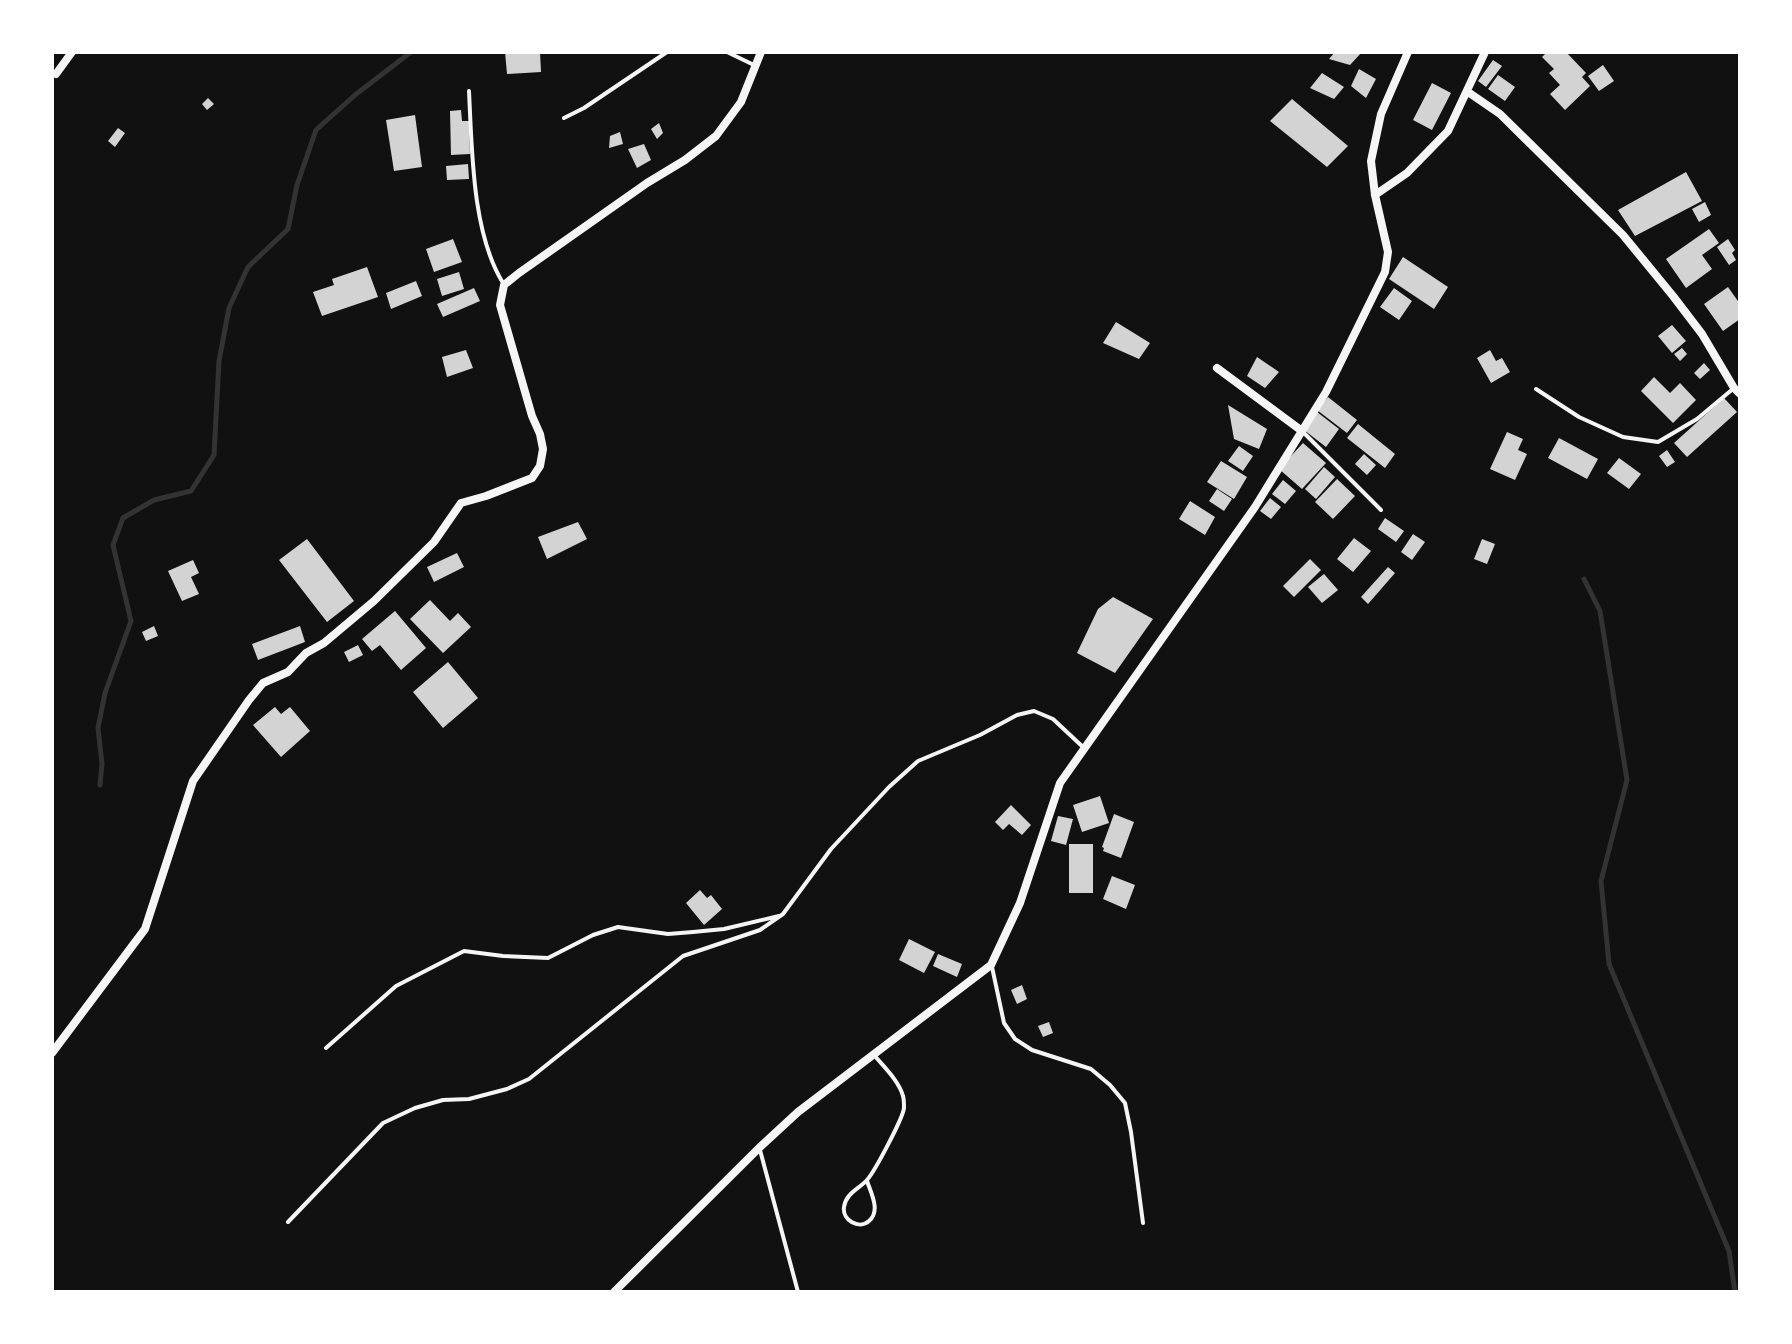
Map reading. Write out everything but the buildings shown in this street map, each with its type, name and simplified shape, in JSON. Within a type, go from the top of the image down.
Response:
[{"type":"street","points":[[56,74],[72,52]]},
{"type":"street","points":[[52,1053],[145,929],[193,781],[263,683],[288,672],[306,653],[324,643],[374,601],[434,542],[461,503],[532,478],[540,466],[543,449],[540,434],[500,305],[504,285],[716,136],[741,102],[761,52]]},
{"type":"street","points":[[614,1292],[798,1112],[991,965],[1020,903],[1060,783],[1255,507],[1326,392],[1385,272],[1388,252],[1371,161],[1381,114],[1408,52]]},
{"type":"street","points":[[1375,195],[1407,173],[1448,131],[1485,52]]},
{"type":"street","points":[[1468,92],[1500,114],[1623,235],[1702,334],[1737,391]]},
{"type":"street","points":[[1217,368],[1302,431]]},
{"type":"lane","points":[[564,118],[667,52]]},
{"type":"lane","points":[[727,52],[756,66]]},
{"type":"lane","points":[[469,91],[474,173],[484,233],[496,272],[504,285]]},
{"type":"lane","points":[[1536,389],[1579,417],[1623,437],[1658,442],[1737,391]]},
{"type":"lane","points":[[1302,431],[1381,510]]},
{"type":"lane","points":[[288,1222],[383,1123],[415,1108],[443,1100],[469,1099],[507,1089],[529,1079],[683,956],[760,930],[783,914],[831,849],[918,761],[980,735],[1017,715],[1034,711],[1053,719],[1084,748]]},
{"type":"lane","points":[[326,1048],[396,986],[464,951],[548,958],[593,935],[618,927],[668,934],[724,929],[783,914]]},
{"type":"lane","points":[[991,965],[1004,1023],[1015,1039],[1032,1050],[1091,1069],[1125,1103],[1143,1223]]},
{"type":"lane","points":[[867,1181],[875,1206],[874,1214],[871,1220],[857,1225],[844,1215],[844,1205],[852,1192],[867,1181],[904,1108],[903,1095],[874,1055]]},
{"type":"lane","points":[[760,1147],[798,1292]]},
{"type":"waterway","points":[[100,785],[102,764],[98,728],[105,693],[131,621],[113,545],[123,518],[154,500],[191,491],[214,455],[219,361],[229,308],[248,267],[288,229],[297,185],[316,130],[411,52]]},
{"type":"waterway","points":[[1584,579],[1600,611],[1627,780],[1601,881],[1609,964],[1729,1251],[1735,1292]]}]
